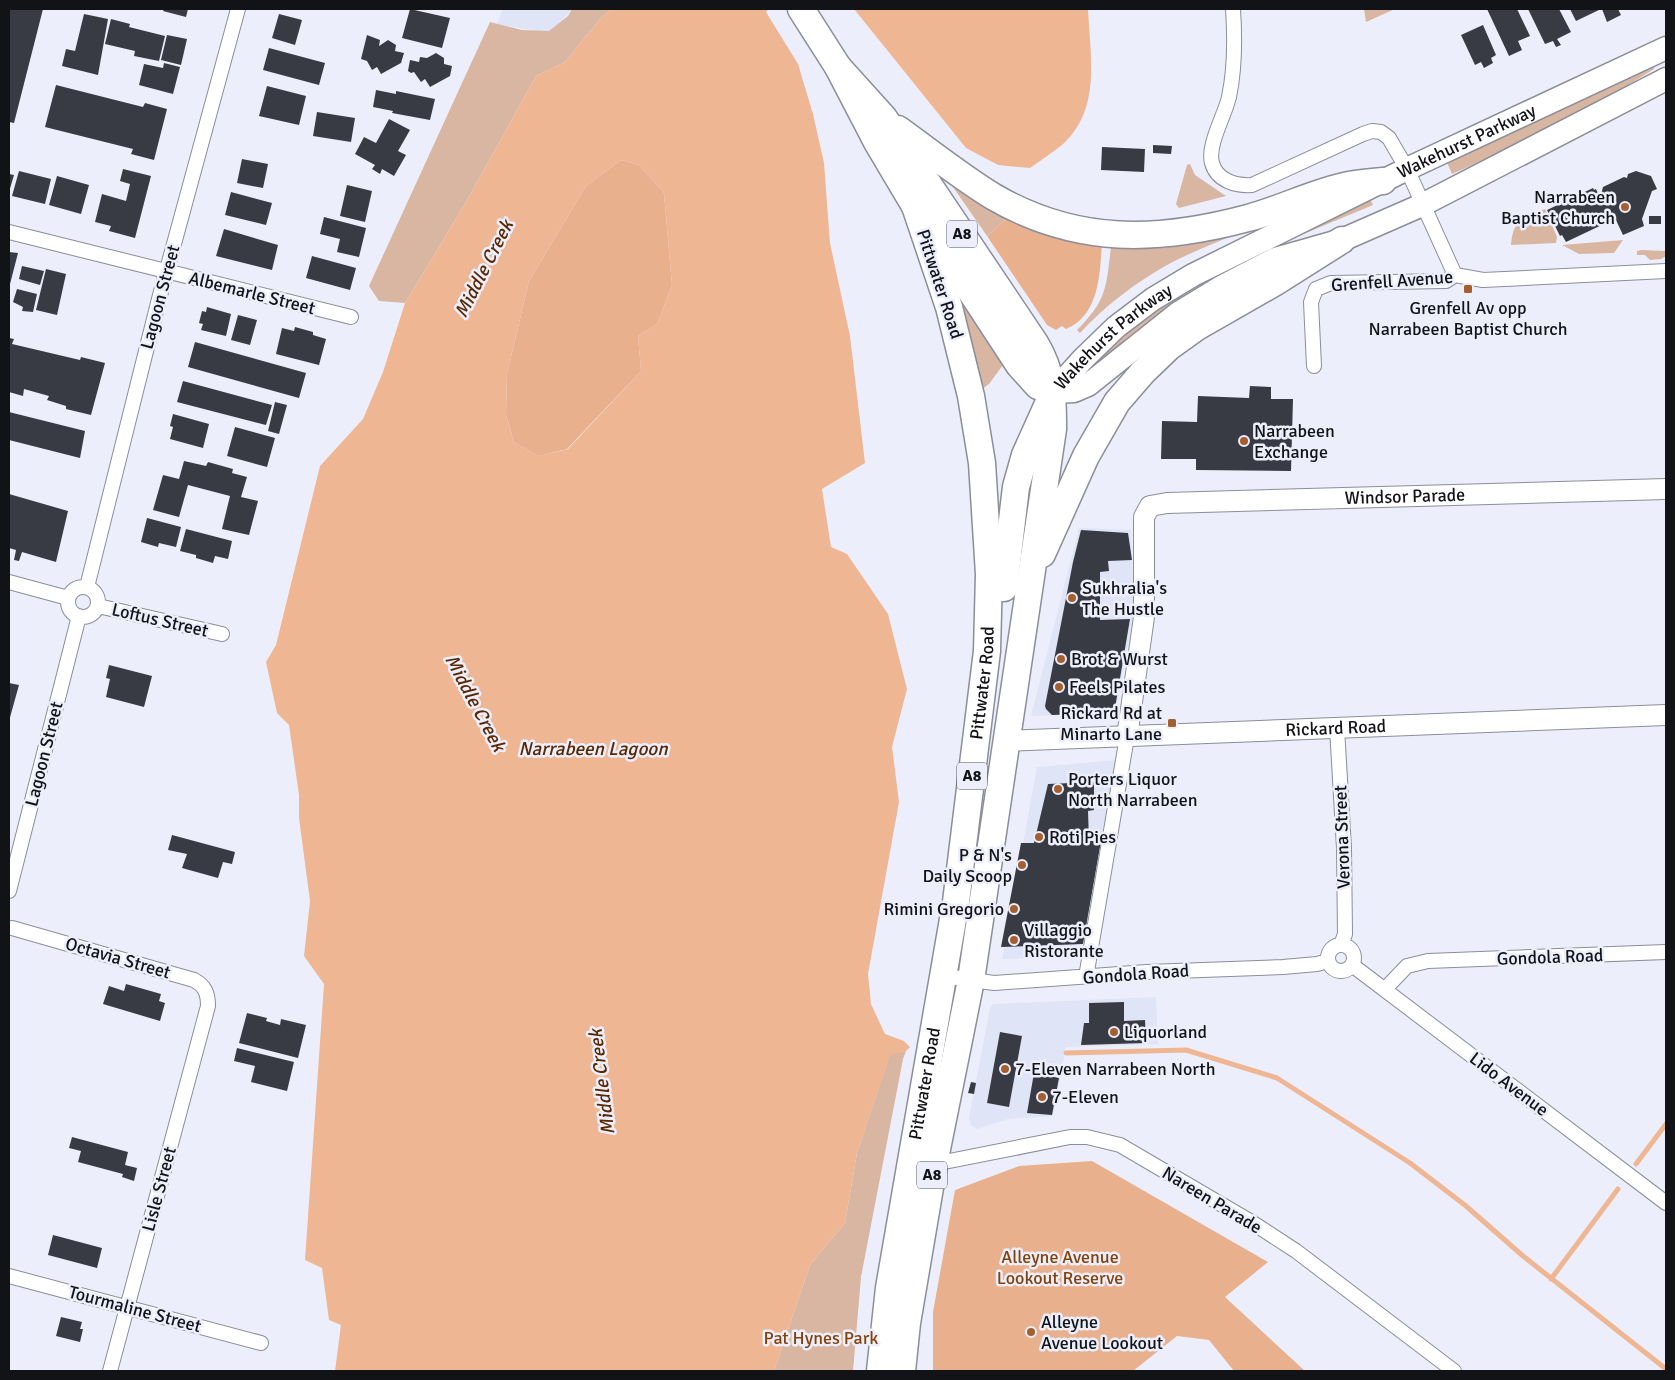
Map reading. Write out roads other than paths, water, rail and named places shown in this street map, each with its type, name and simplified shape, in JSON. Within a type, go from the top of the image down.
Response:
[{"type":"highway","name":"Pittwater Road","points":[[801,9],[838,67],[915,206],[1026,374],[1038,386],[1053,392]]},
{"type":"highway","name":"Pittwater Road","points":[[838,67],[884,118],[1035,343],[1049,370],[1053,392],[1053,428],[971,980],[934,1164],[907,1324],[902,1371]]},
{"type":"highway","points":[[884,118],[995,197],[1030,215],[1057,225],[1109,235],[1151,236],[1217,226],[1256,216],[1349,185],[1383,181]]},
{"type":"highway","name":"Pittwater Road","points":[[880,1371],[889,1288],[956,902],[987,650],[989,574],[982,463],[971,396],[950,307],[915,206]]},
{"type":"highway","points":[[1029,583],[1086,456],[1117,402],[1143,372],[1169,347],[1197,327],[1274,283],[1342,240]]},
{"type":"highway","points":[[987,650],[1002,605],[1016,487],[1025,455],[1053,392]]},
{"type":"main road","name":"Wakehurst Parkway","points":[[1053,392],[1082,359],[1116,327],[1153,299],[1192,275],[1407,169],[1663,54]]},
{"type":"main road","name":"Wakehurst Parkway","points":[[1053,392],[1074,391],[1088,385],[1178,314],[1224,286],[1275,260],[1342,240],[1422,205],[1666,79]]},
{"type":"street","name":"Lagoon Street","points":[[87,587],[167,272],[238,9]]},
{"type":"street","points":[[1233,9],[1234,70],[1229,99],[1211,154],[1215,171],[1222,178],[1242,186],[1261,182],[1372,131],[1381,132],[1389,138],[1407,169],[1455,274]]},
{"type":"street","name":"Albemarle Street","points":[[9,232],[350,318]]},
{"type":"street","name":"Grenfell Avenue","points":[[1314,366],[1311,302],[1316,289],[1330,283],[1446,281],[1455,274],[1483,280],[1666,271]]},
{"type":"street","name":"Windsor Parade","points":[[1127,737],[1144,617],[1144,517],[1146,510],[1150,506],[1167,503],[1666,489]]},
{"type":"street","points":[[9,582],[68,598]]},
{"type":"street","points":[[87,587],[97,594],[98,606],[91,615],[79,616],[70,609],[68,598],[76,588],[87,587]]},
{"type":"street","name":"Loftus Street","points":[[98,606],[222,634]]},
{"type":"street","name":"Lagoon Street","points":[[9,891],[79,616]]},
{"type":"street","name":"Rickard Road","points":[[1005,741],[1666,715]]},
{"type":"street","name":"Verona Street","points":[[1337,728],[1344,848],[1345,934],[1341,945]]},
{"type":"street","points":[[1086,977],[1127,737]]},
{"type":"street","name":"Octavia Street","points":[[10,925],[194,980],[205,989],[208,1006]]},
{"type":"street","points":[[1341,945],[1352,951],[1354,956],[1352,965],[1341,971],[1332,968],[1328,961],[1330,950],[1341,945]]},
{"type":"street","name":"Gondola Road","points":[[1385,989],[1408,966],[1428,961],[1666,952]]},
{"type":"street","name":"Gondola Road","points":[[944,976],[994,983],[1147,972],[1308,965],[1328,961]]},
{"type":"street","name":"Lido Avenue","points":[[1352,965],[1666,1203]]},
{"type":"street","name":"Lisle Street","points":[[110,1371],[208,1006]]},
{"type":"street","name":"Nareen Parade","points":[[934,1164],[1070,1137],[1087,1137],[1120,1145],[1276,1238],[1454,1371]]},
{"type":"street","name":"Tourmaline Street","points":[[9,1276],[260,1343]]},
{"type":"water","name":"Narrabeen Lagoon","points":[[611,9],[768,9],[766,12],[798,64],[813,114],[824,163],[830,243],[850,336],[865,463],[822,489],[831,547],[847,554],[888,614],[907,689],[892,747],[899,802],[868,974],[871,1004],[885,1034],[904,1041],[910,1047],[906,1051],[890,1055],[857,1153],[845,1223],[810,1265],[774,1371],[335,1371],[341,1325],[329,1320],[322,1268],[305,1260],[324,984],[304,956],[310,901],[299,818],[299,795],[289,725],[277,713],[266,662],[276,645],[320,466],[363,419],[383,372],[405,303],[466,202],[536,76],[565,62],[599,20]],"holes":[[[621,160],[639,165],[664,193],[672,285],[657,324],[638,336],[641,371],[568,449],[538,456],[514,442],[506,415],[507,374],[529,281],[586,186]]]},
{"type":"water","points":[[854,9],[1088,9],[1091,81],[1083,115],[1075,131],[1062,145],[1030,168],[998,165],[966,148]]},
{"type":"waterway","points":[[1066,1053],[1186,1050],[1277,1078],[1410,1163],[1466,1206],[1523,1256],[1666,1369]]},
{"type":"waterway","points":[[1636,1164],[1666,1124]]},
{"type":"waterway","points":[[1551,1279],[1618,1189]]},
{"type":"place","name":"Narrabeen Baptist Church","points":[[1625,207]]},
{"type":"place","name":"Grenfell Av opp Narrabeen Baptist Church","points":[[1468,289]]},
{"type":"place","name":"Narrabeen Exchange","points":[[1244,441]]},
{"type":"place","name":"Sukhralia's The Hustle","points":[[1072,598]]},
{"type":"place","name":"Brot & Wurst","points":[[1061,659]]},
{"type":"place","name":"Feels Pilates","points":[[1059,687]]},
{"type":"place","name":"Rickard Rd at Minarto Lane","points":[[1172,723]]},
{"type":"place","name":"Porters Liquor North Narrabeen","points":[[1058,789]]},
{"type":"place","name":"Roti Pies","points":[[1039,837]]},
{"type":"place","name":"P & N's Daily Scoop","points":[[1022,865]]},
{"type":"place","name":"Rimini Gregorio","points":[[1014,909]]},
{"type":"place","name":"Villaggio Ristorante","points":[[1014,940]]},
{"type":"place","name":"Liquorland","points":[[1114,1032]]},
{"type":"place","name":"7-Eleven Narrabeen North","points":[[1005,1069]]},
{"type":"place","name":"7-Eleven","points":[[1042,1097]]},
{"type":"place","name":"Alleyne Avenue Lookout","points":[[1031,1332]]},
{"type":"water label","name":"Middle Creek","points":[[484,269]]},
{"type":"water label","name":"Middle Creek","points":[[475,703]]},
{"type":"water label","name":"Middle Creek","points":[[602,1082]]},
{"type":"park label","name":"Alleyne Avenue Lookout Reserve","points":[[1060,1267]]},
{"type":"park label","name":"Pat Hynes Park","points":[[821,1338]]}]
